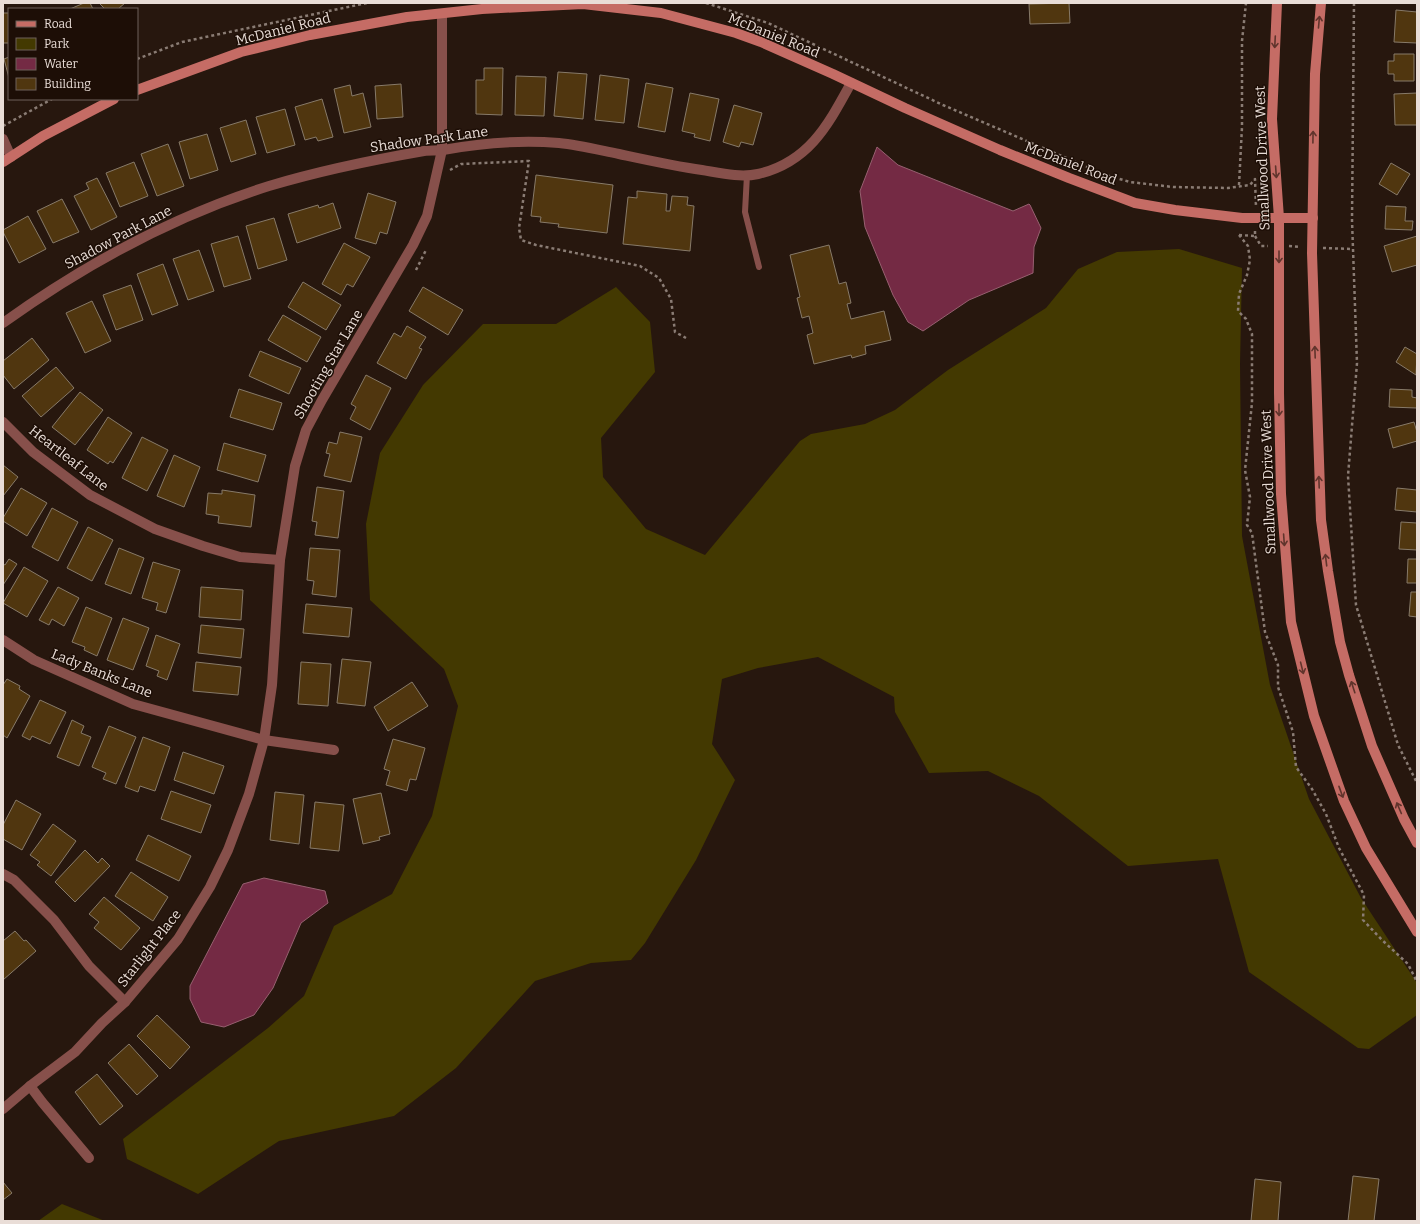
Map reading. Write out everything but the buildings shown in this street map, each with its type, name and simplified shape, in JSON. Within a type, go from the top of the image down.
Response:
[{"type":"main road","name":"Smallwood Drive West","points":[[1278,3],[1272,119],[1279,218],[1279,393],[1281,494],[1291,622],[1314,716],[1344,801],[1366,848],[1417,932]]},
{"type":"main road","points":[[1321,3],[1315,74],[1312,195],[1312,261],[1320,512],[1340,642],[1353,689],[1372,746],[1404,819],[1417,843]]},
{"type":"main road","name":"McDaniel Road","points":[[138,90],[241,52],[310,35],[407,17],[489,9],[583,4],[661,13],[736,33],[761,42],[852,82],[905,108],[1000,150],[1136,203],[1175,210],[1242,218],[1313,218]]},
{"type":"main road","points":[[7,160],[42,136],[112,100]]},
{"type":"street","name":"Shooting Star Lane","points":[[264,740],[272,685],[280,560],[295,466],[306,430],[413,245],[427,216],[442,150],[442,14]]},
{"type":"street","name":"Shadow Park Lane","points":[[3,323],[62,284],[112,254],[172,223],[220,203],[271,186],[329,170],[452,147],[520,142],[560,143],[681,167],[728,174],[747,175],[767,171],[788,162],[808,147],[824,130],[852,82]]},
{"type":"street","points":[[3,139],[7,160]]},
{"type":"street","name":"Heartleaf Lane","points":[[3,422],[33,452],[90,495],[155,529],[240,557],[280,560]]},
{"type":"street","name":"Lady Banks Lane","points":[[3,640],[34,660],[133,704],[264,740],[334,750]]},
{"type":"street","name":"Starlight Place","points":[[3,1109],[30,1086],[75,1052],[102,1023],[125,1002],[178,939],[210,887],[228,850],[249,794],[264,740]]},
{"type":"street","points":[[3,874],[14,880],[54,920],[89,966],[125,1002]]},
{"type":"street","points":[[30,1086],[89,1158]]},
{"type":"lane","points":[[747,175],[746,212],[759,267]]},
{"type":"path","points":[[138,60],[182,42],[367,3]]},
{"type":"path","points":[[706,3],[768,24],[943,105],[1106,175],[1130,182],[1173,187],[1228,188],[1250,185]]},
{"type":"path","points":[[1238,186],[1242,127],[1242,41],[1246,3]]},
{"type":"path","points":[[1354,3],[1352,220],[1357,364],[1348,476],[1356,605],[1398,745],[1417,783]]},
{"type":"path","points":[[3,126],[50,100]]},
{"type":"path","points":[[448,177],[450,170],[461,164],[529,161],[519,228],[522,240],[536,245],[640,266],[659,278],[670,299],[675,332],[686,338]]},
{"type":"path","points":[[1239,235],[1248,246],[1250,260],[1246,275],[1238,294],[1238,311],[1246,319],[1252,334],[1252,348]]},
{"type":"path","points":[[416,270],[427,245]]},
{"type":"green space","points":[[1179,249],[1242,268],[1240,364],[1242,536],[1270,685],[1309,799],[1361,898],[1417,983],[1417,1015],[1369,1049],[1358,1048],[1249,972],[1218,859],[1128,866],[1039,796],[988,771],[929,773],[895,712],[894,697],[818,657],[758,668],[722,679],[712,744],[735,780],[696,860],[645,943],[631,960],[591,963],[535,981],[456,1068],[394,1116],[279,1141],[198,1194],[127,1159],[123,1139],[268,1028],[304,996],[334,926],[392,894],[432,816],[458,706],[444,669],[370,600],[366,524],[380,453],[423,385],[483,324],[556,324],[616,287],[650,322],[655,372],[601,438],[603,477],[646,529],[705,555],[800,441],[811,434],[865,424],[895,410],[948,370],[1046,308],[1078,269],[1117,252]]},
{"type":"green space","points":[[62,1204],[105,1221],[38,1221]]},
{"type":"water","points":[[877,147],[898,165],[1013,211],[1029,204],[1041,228],[1034,247],[1033,273],[969,300],[923,331],[908,322],[893,295],[865,227],[860,191]]},
{"type":"water","points":[[264,878],[325,891],[328,903],[301,923],[273,988],[254,1015],[224,1027],[201,1022],[190,999],[190,986],[243,884]]}]
